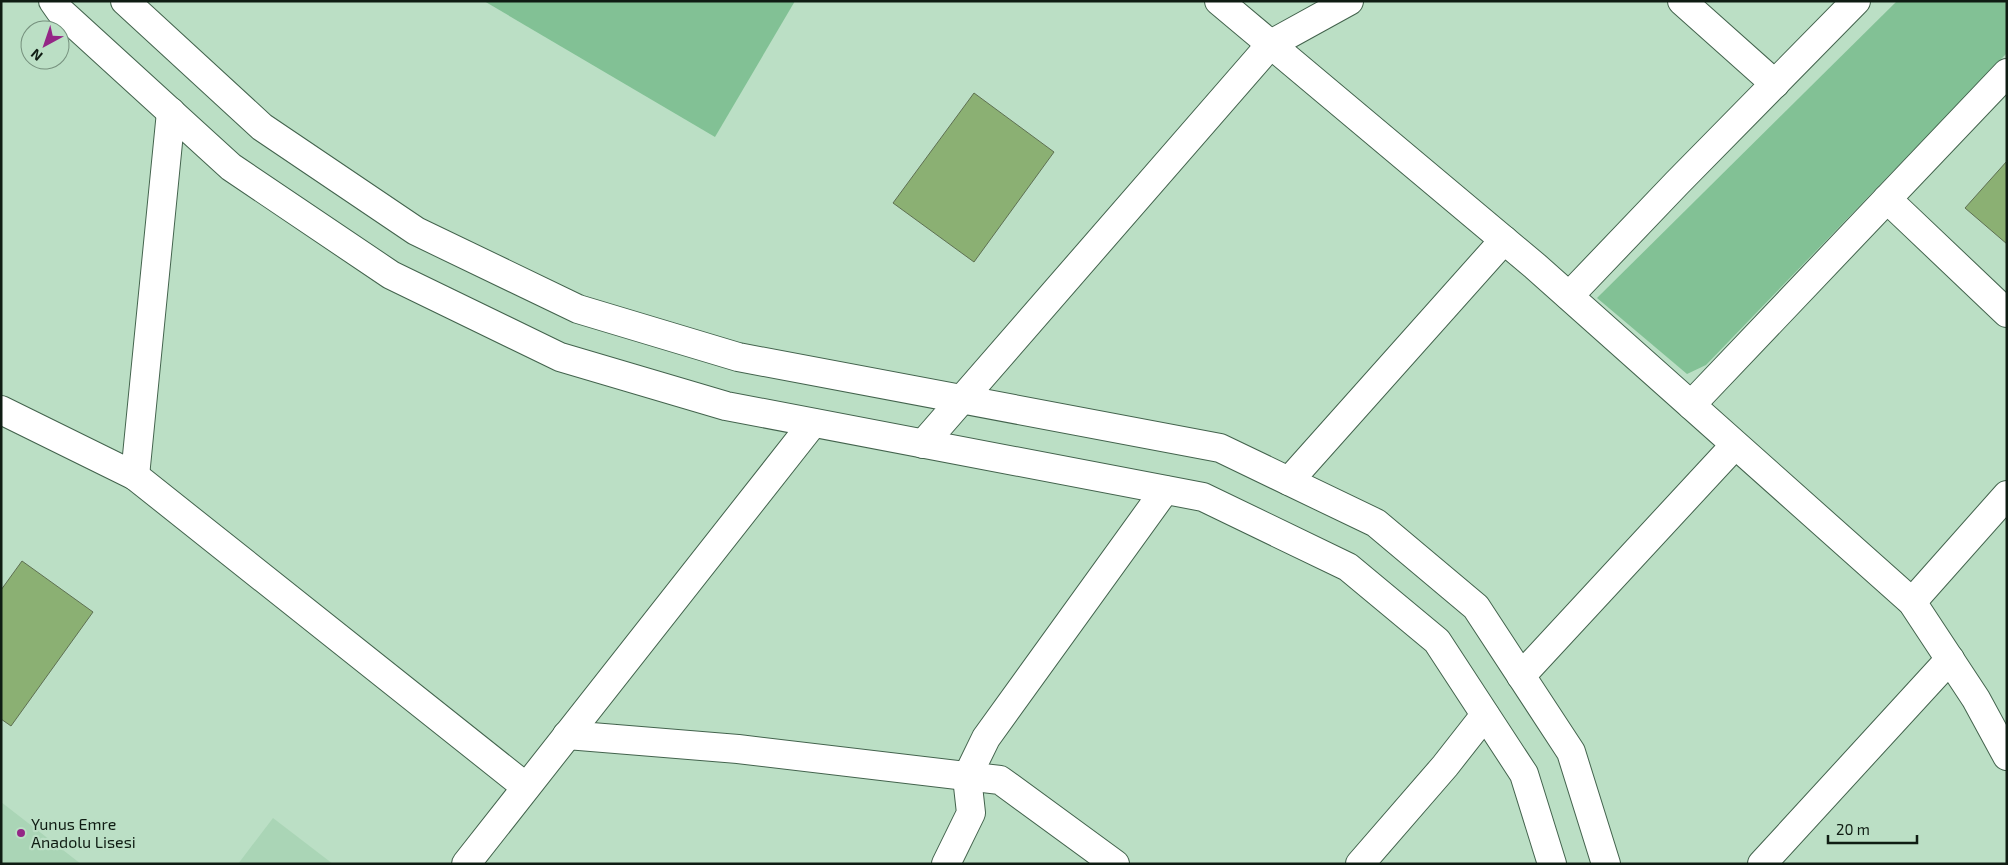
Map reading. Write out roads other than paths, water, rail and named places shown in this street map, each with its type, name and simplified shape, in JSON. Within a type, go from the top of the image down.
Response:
[{"type":"street","points":[[53,1],[60,11],[231,167],[391,275],[560,357],[726,406],[1203,497],[1348,567],[1437,641],[1524,774],[1552,864]]},
{"type":"street","points":[[125,1],[262,127],[416,231],[578,309],[738,357],[1220,448],[1376,523],[1476,607],[1571,752],[1606,864]]},
{"type":"street","points":[[1219,1],[1569,296],[1912,602],[1976,699],[2007,756]]},
{"type":"street","points":[[923,444],[1270,44],[1350,1]]},
{"type":"street","points":[[1682,1],[1775,84]]},
{"type":"street","points":[[1569,296],[1856,1]]},
{"type":"street","points":[[1691,405],[2007,73]]},
{"type":"street","points":[[135,476],[171,112]]},
{"type":"street","points":[[1888,199],[2007,313]]},
{"type":"street","points":[[1289,482],[1504,240]]},
{"type":"street","points":[[1,410],[135,476],[526,787]]},
{"type":"street","points":[[466,864],[813,423]]},
{"type":"street","points":[[1521,676],[1735,445]]},
{"type":"street","points":[[946,864],[971,813],[967,776],[986,738],[1165,490]]},
{"type":"street","points":[[1912,602],[2007,495]]},
{"type":"street","points":[[1762,864],[1950,659]]},
{"type":"street","points":[[1360,864],[1445,766],[1485,715]]},
{"type":"street","points":[[567,735],[738,749],[1000,780],[1115,864]]},
{"type":"place","name":"Yunus Emre Anadolu Lisesi","points":[[21,833]]}]
